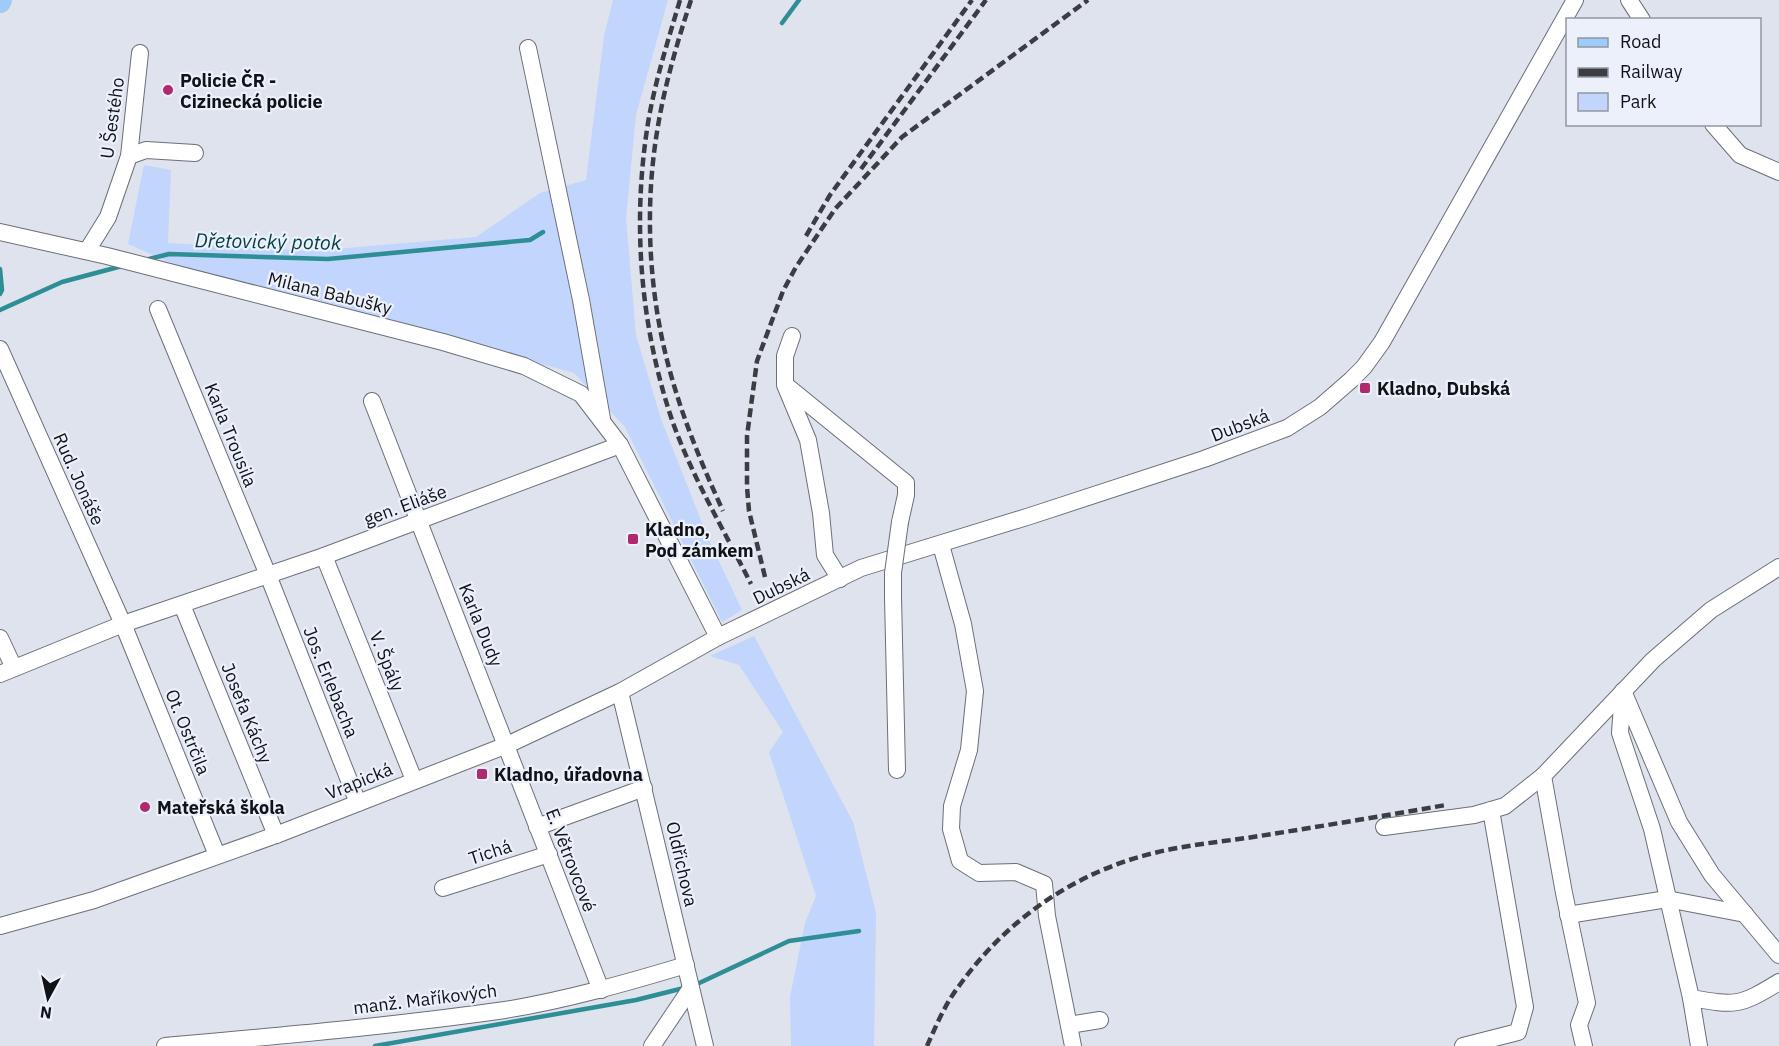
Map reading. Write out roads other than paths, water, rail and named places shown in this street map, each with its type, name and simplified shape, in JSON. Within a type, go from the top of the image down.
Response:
[{"type":"street","name":"Dubská","points":[[718,637],[861,568],[941,545],[1204,459],[1287,428],[1320,407],[1364,367],[1382,342],[1575,0]]},
{"type":"street","points":[[1629,0],[1641,18]]},
{"type":"street","points":[[528,48],[570,244],[603,423]]},
{"type":"street","name":"U Šestého","points":[[87,251],[108,217],[129,156],[140,53]]},
{"type":"street","points":[[1715,126],[1740,155],[1779,172]]},
{"type":"street","points":[[129,156],[146,150],[195,153]]},
{"type":"street","name":"Milana Babušky","points":[[4,233],[107,256],[442,342],[524,366],[581,394],[620,445]]},
{"type":"street","name":"Karla Trousila","points":[[158,309],[268,575]]},
{"type":"street","points":[[792,336],[785,356],[785,385],[808,440],[821,513],[825,555],[840,579]]},
{"type":"street","name":"Rud. Jonáše","points":[[0,349],[123,624]]},
{"type":"street","points":[[785,385],[906,483],[893,573],[897,770]]},
{"type":"street","name":"Karla Dudy","points":[[372,400],[507,745]]},
{"type":"street","points":[[620,445],[718,637]]},
{"type":"street","name":"gen. Eliáše","points":[[7,671],[123,624],[324,556],[620,445]]},
{"type":"street","points":[[941,545],[963,624],[975,691],[969,750],[952,806],[951,829],[960,861],[979,873],[1016,872],[1044,884],[1047,916],[1073,1046]]},
{"type":"street","name":"V. Špály","points":[[324,556],[414,780]]},
{"type":"street","points":[[1384,827],[1474,815],[1505,806],[1543,776],[1653,660],[1711,610],[1779,567]]},
{"type":"street","name":"Jos. Erlebacha","points":[[268,575],[358,803]]},
{"type":"street","name":"Josefa Káchy","points":[[183,605],[276,835]]},
{"type":"street","name":"Ot. Ostrčila","points":[[123,624],[218,855]]},
{"type":"street","name":"Vrapická","points":[[0,926],[94,900],[276,835],[507,745],[620,692],[718,637]]},
{"type":"street","points":[[0,638],[7,671]]},
{"type":"street","name":"Oldřichova","points":[[620,692],[705,1046]]},
{"type":"street","points":[[1623,692],[1620,733],[1652,829],[1691,998],[1699,1046]]},
{"type":"street","points":[[1623,692],[1679,822],[1712,874],[1779,955]]},
{"type":"street","name":"E. Větrovcové","points":[[507,745],[601,990]]},
{"type":"street","points":[[1543,776],[1568,915],[1587,1003],[1579,1025],[1584,1046]]},
{"type":"street","points":[[537,827],[644,788]]},
{"type":"street","points":[[1463,1046],[1518,1032],[1525,1008],[1491,810]]},
{"type":"street","name":"Tichá","points":[[443,888],[549,854]]},
{"type":"street","points":[[1568,915],[1667,899],[1745,914]]},
{"type":"street","name":"manž. Maříkových","points":[[165,1046],[315,1032],[506,1009],[601,990],[686,965]]},
{"type":"street","points":[[1691,998],[1728,1005],[1752,999],[1779,982]]},
{"type":"street","points":[[652,1046],[692,988]]},
{"type":"street","points":[[1069,1025],[1100,1020]]},
{"type":"waterway","name":"Dřetovický potok","points":[[782,23],[799,0]]},
{"type":"waterway","name":"Dřetovický potok","points":[[145,260],[169,254],[328,259],[530,240],[543,232]]},
{"type":"waterway","name":"Dřetovický potok","points":[[0,310],[62,282],[122,266]]},
{"type":"waterway","points":[[0,269],[2,290],[0,294]]},
{"type":"waterway","points":[[695,985],[789,941],[859,931]]},
{"type":"waterway","points":[[375,1046],[636,1000],[684,988]]},
{"type":"railway","points":[[680,0],[654,92],[643,160],[640,235],[646,310],[661,384],[680,441],[751,584]]},
{"type":"railway","points":[[691,0],[671,65],[657,132],[651,192],[651,254],[658,316],[671,375],[694,444],[723,511]]},
{"type":"railway","points":[[806,236],[830,195],[972,0]]},
{"type":"railway","points":[[861,169],[986,0]]},
{"type":"railway","points":[[765,577],[749,511],[747,436],[757,361],[783,291],[796,267],[835,209],[902,137],[1088,0]]},
{"type":"railway","points":[[927,1046],[954,993],[998,940],[1044,902],[1097,873],[1125,861],[1178,848],[1446,805]]},
{"type":"place","name":"Policie ČR - Cizinecká policie","points":[[168,90]]},
{"type":"place","name":"Kladno, Dubská","points":[[1365,388]]},
{"type":"place","name":"Kladno, Pod zámkem","points":[[633,539]]},
{"type":"place","name":"Kladno, úřadovna","points":[[482,774]]},
{"type":"place","name":"Mateřská škola","points":[[145,807]]}]
